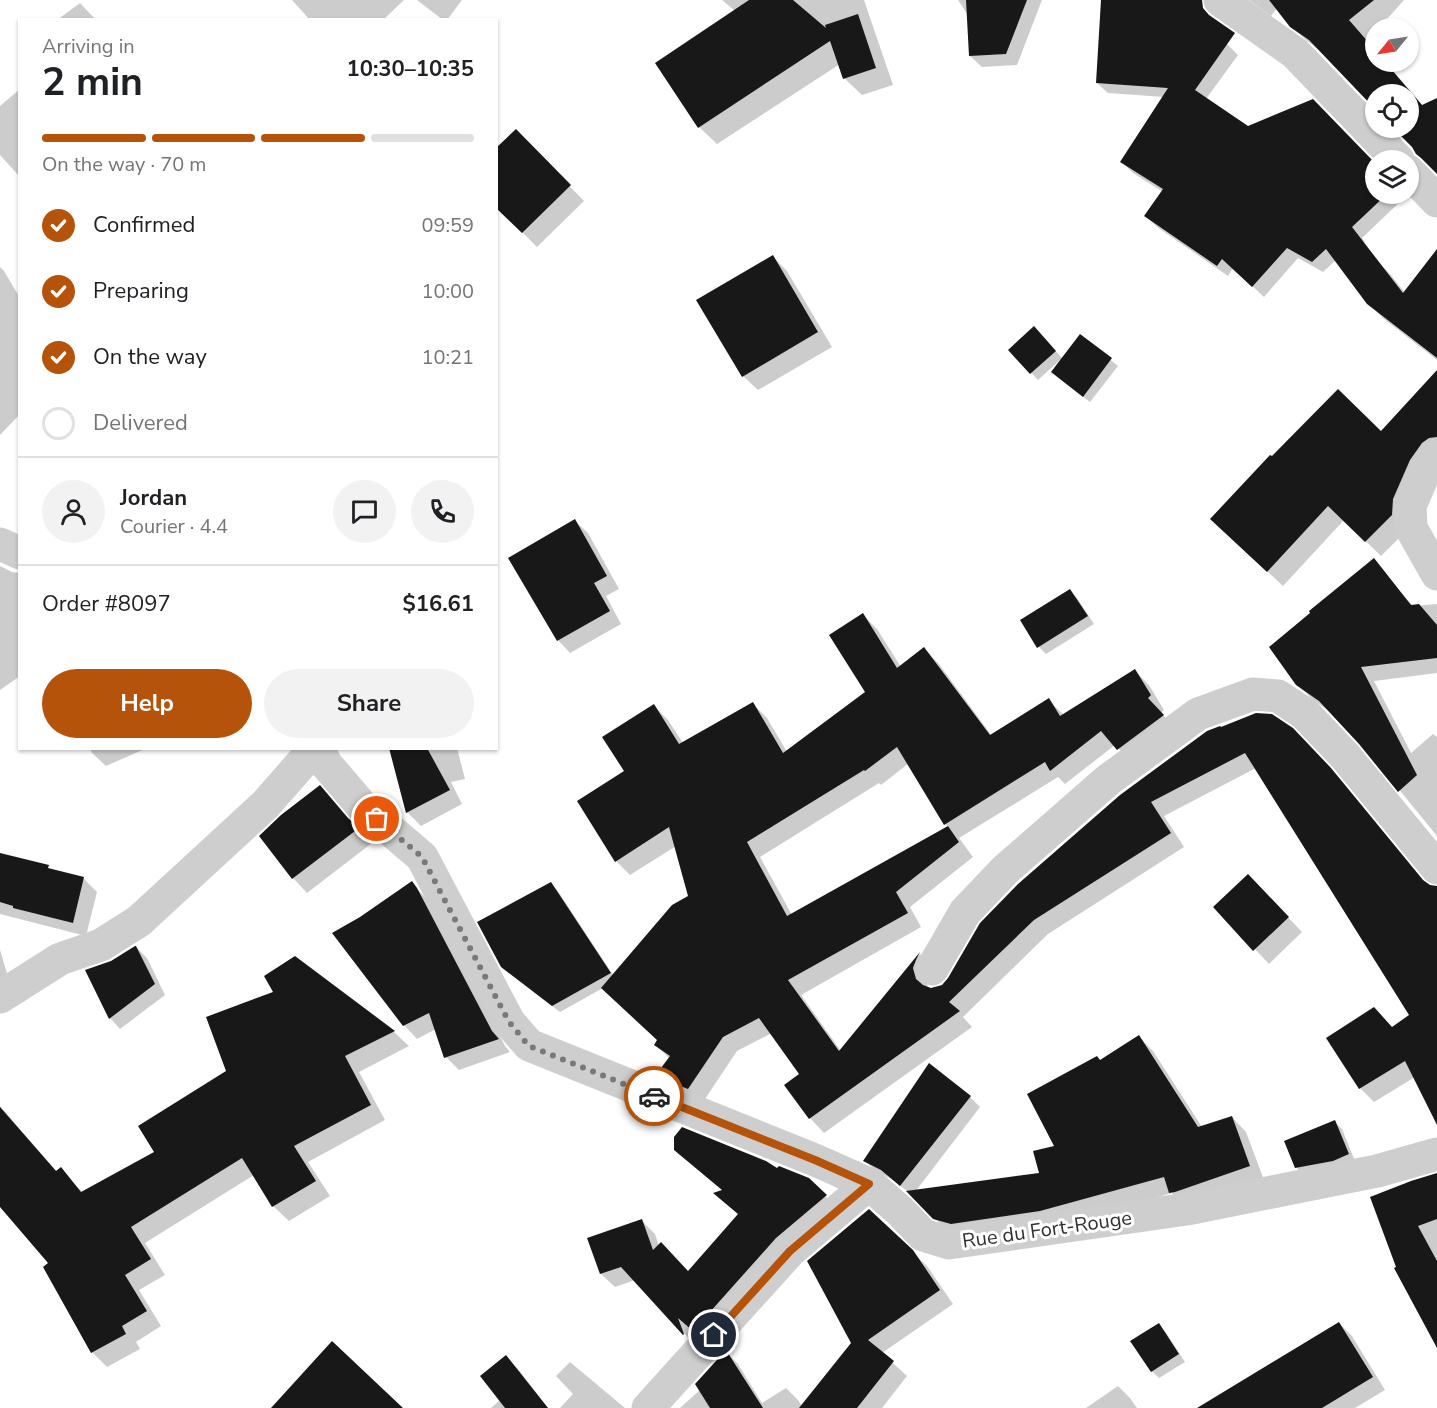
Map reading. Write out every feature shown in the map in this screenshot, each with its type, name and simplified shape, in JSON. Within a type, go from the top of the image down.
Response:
[{"type":"street","points":[[1220,0],[1295,53],[1388,150]]},
{"type":"street","points":[[1419,182],[1437,201]]},
{"type":"street","points":[[1437,455],[1425,471],[1410,506],[1411,528],[1437,574]]},
{"type":"street","points":[[0,544],[18,552]]},
{"type":"street","points":[[932,969],[965,912],[1005,870],[1108,780],[1198,714],[1253,694],[1278,696],[1305,714],[1345,756],[1437,868]]},
{"type":"street","points":[[0,997],[60,959],[101,945],[139,921],[265,805],[315,750]]},
{"type":"street","name":"Rue du Fort-Rouge","points":[[318,750],[326,764],[362,806],[422,857],[509,1022],[529,1046],[815,1160],[869,1184],[900,1210],[923,1235],[950,1243],[1187,1209],[1377,1171],[1437,1154]]},
{"type":"street","points":[[648,1408],[790,1251],[869,1184]]},
{"type":"building","points":[[749,0],[793,0],[826,28],[825,25],[858,14],[876,68],[843,79],[830,41],[698,128],[655,63]]},
{"type":"building","points":[[966,0],[1027,0],[1006,54],[969,56]]},
{"type":"building","points":[[1101,0],[1202,0],[1203,8],[1209,15],[1235,33],[1195,90],[1248,126],[1313,99],[1365,153],[1365,204],[1376,204],[1352,227],[1403,293],[1437,249],[1437,358],[1367,304],[1326,249],[1312,262],[1287,248],[1252,287],[1222,259],[1217,266],[1144,216],[1163,189],[1120,162],[1168,88],[1096,83]]},
{"type":"building","points":[[1269,0],[1374,0],[1349,20],[1365,38],[1365,72],[1394,72],[1404,84],[1365,84],[1365,99],[1309,40],[1290,27]]},
{"type":"building","points":[[1437,98],[1437,174],[1419,156],[1419,150],[1414,150],[1403,138],[1419,138],[1419,102],[1422,105]]},
{"type":"building","points":[[516,129],[571,185],[522,233],[498,210],[498,146]]},
{"type":"building","points":[[773,255],[818,332],[742,377],[696,300]]},
{"type":"building","points":[[1034,326],[1056,351],[1030,374],[1008,350]]},
{"type":"building","points":[[1080,334],[1112,358],[1083,397],[1051,372]]},
{"type":"building","points":[[1437,370],[1437,437],[1429,438],[1422,443],[1410,460],[1393,499],[1392,515],[1365,542],[1328,506],[1267,572],[1210,519],[1270,455],[1272,456],[1338,389],[1381,431]]},
{"type":"building","points":[[575,519],[607,576],[594,583],[610,611],[557,641],[508,558]]},
{"type":"building","points":[[1374,558],[1411,605],[1419,604],[1437,625],[1437,658],[1361,667],[1417,775],[1398,792],[1359,744],[1319,701],[1296,685],[1269,647]]},
{"type":"building","points":[[1070,589],[1088,616],[1037,648],[1020,620]]},
{"type":"building","points":[[863,613],[897,668],[924,647],[990,735],[1049,698],[1060,716],[1135,669],[1151,695],[1148,698],[1164,715],[1117,750],[1101,731],[1050,771],[1045,762],[944,825],[897,747],[865,771],[747,842],[787,916],[948,826],[959,842],[896,892],[908,913],[788,980],[839,1051],[920,952],[913,968],[916,979],[931,988],[942,985],[980,923],[1018,884],[1120,795],[1207,731],[1256,713],[1272,714],[1293,728],[1331,768],[1423,880],[1430,885],[1437,886],[1437,1125],[1405,1061],[1359,1089],[1326,1038],[1374,1007],[1392,1027],[1409,1015],[1245,753],[1151,802],[1171,833],[1034,920],[949,1002],[960,1011],[809,1119],[784,1085],[799,1074],[759,1018],[723,1037],[688,1089],[655,1076],[670,1056],[654,1045],[657,1040],[601,988],[672,905],[688,896],[669,827],[615,862],[577,801],[624,771],[602,737],[654,704],[679,744],[753,702],[783,753],[865,692],[829,635]]},
{"type":"building","points":[[390,750],[428,750],[450,790],[406,813]]},
{"type":"building","points":[[320,785],[359,828],[292,879],[259,836],[281,815]]},
{"type":"building","points":[[0,853],[49,865],[48,868],[84,877],[73,923],[13,908],[13,906],[0,902]]},
{"type":"building","points":[[1248,874],[1289,917],[1253,951],[1213,907]]},
{"type":"building","points":[[412,881],[492,1031],[499,1039],[444,1058],[429,1013],[403,1026],[332,933],[360,917]]},
{"type":"building","points":[[551,882],[611,973],[552,1006],[501,967],[477,922]]},
{"type":"building","points":[[135,946],[155,984],[109,1019],[85,970],[111,961]]},
{"type":"building","points":[[295,956],[395,1031],[345,1056],[371,1105],[294,1146],[316,1181],[272,1207],[242,1158],[131,1227],[151,1259],[125,1275],[147,1311],[122,1326],[126,1334],[91,1353],[43,1267],[48,1263],[0,1207],[0,1107],[56,1171],[61,1167],[81,1192],[154,1152],[138,1126],[226,1071],[206,1017],[273,992],[264,976]]},
{"type":"building","points":[[1139,1035],[1198,1127],[1232,1116],[1250,1166],[1175,1192],[1169,1193],[1164,1177],[1040,1211],[951,1224],[933,1219],[906,1191],[1039,1173],[1033,1151],[1054,1146],[1027,1094],[1097,1056],[1100,1060]]},
{"type":"building","points":[[929,1063],[971,1096],[900,1186],[881,1170],[863,1161]]},
{"type":"building","points":[[1335,1120],[1349,1154],[1333,1161],[1295,1168],[1284,1141]]},
{"type":"building","points":[[682,1127],[766,1161],[777,1168],[779,1166],[809,1178],[827,1195],[776,1238],[693,1331],[678,1318],[683,1335],[621,1267],[600,1274],[587,1238],[642,1219],[653,1250],[661,1242],[688,1271],[738,1214],[713,1193],[722,1190],[674,1150],[674,1137]]},
{"type":"building","points":[[1437,1173],[1437,1219],[1418,1226],[1437,1261],[1437,1348],[1394,1268],[1396,1267],[1370,1197]]},
{"type":"building","points":[[869,1209],[913,1250],[940,1290],[868,1340],[894,1361],[857,1408],[799,1408],[851,1343],[807,1261]]},
{"type":"building","points":[[1339,1322],[1373,1377],[1322,1408],[1197,1408]]},
{"type":"building","points":[[1159,1323],[1179,1354],[1151,1372],[1130,1341]]},
{"type":"building","points":[[332,1341],[403,1408],[271,1408]]},
{"type":"building","points":[[726,1350],[763,1408],[710,1408],[695,1384]]},
{"type":"building","points":[[506,1355],[548,1408],[505,1408],[480,1376]]},
{"type":"way so far","points":[[377,819],[422,857],[509,1022],[529,1046],[654,1096]]},
{"type":"route","points":[[654,1096],[869,1184],[790,1251],[714,1335]]}]
